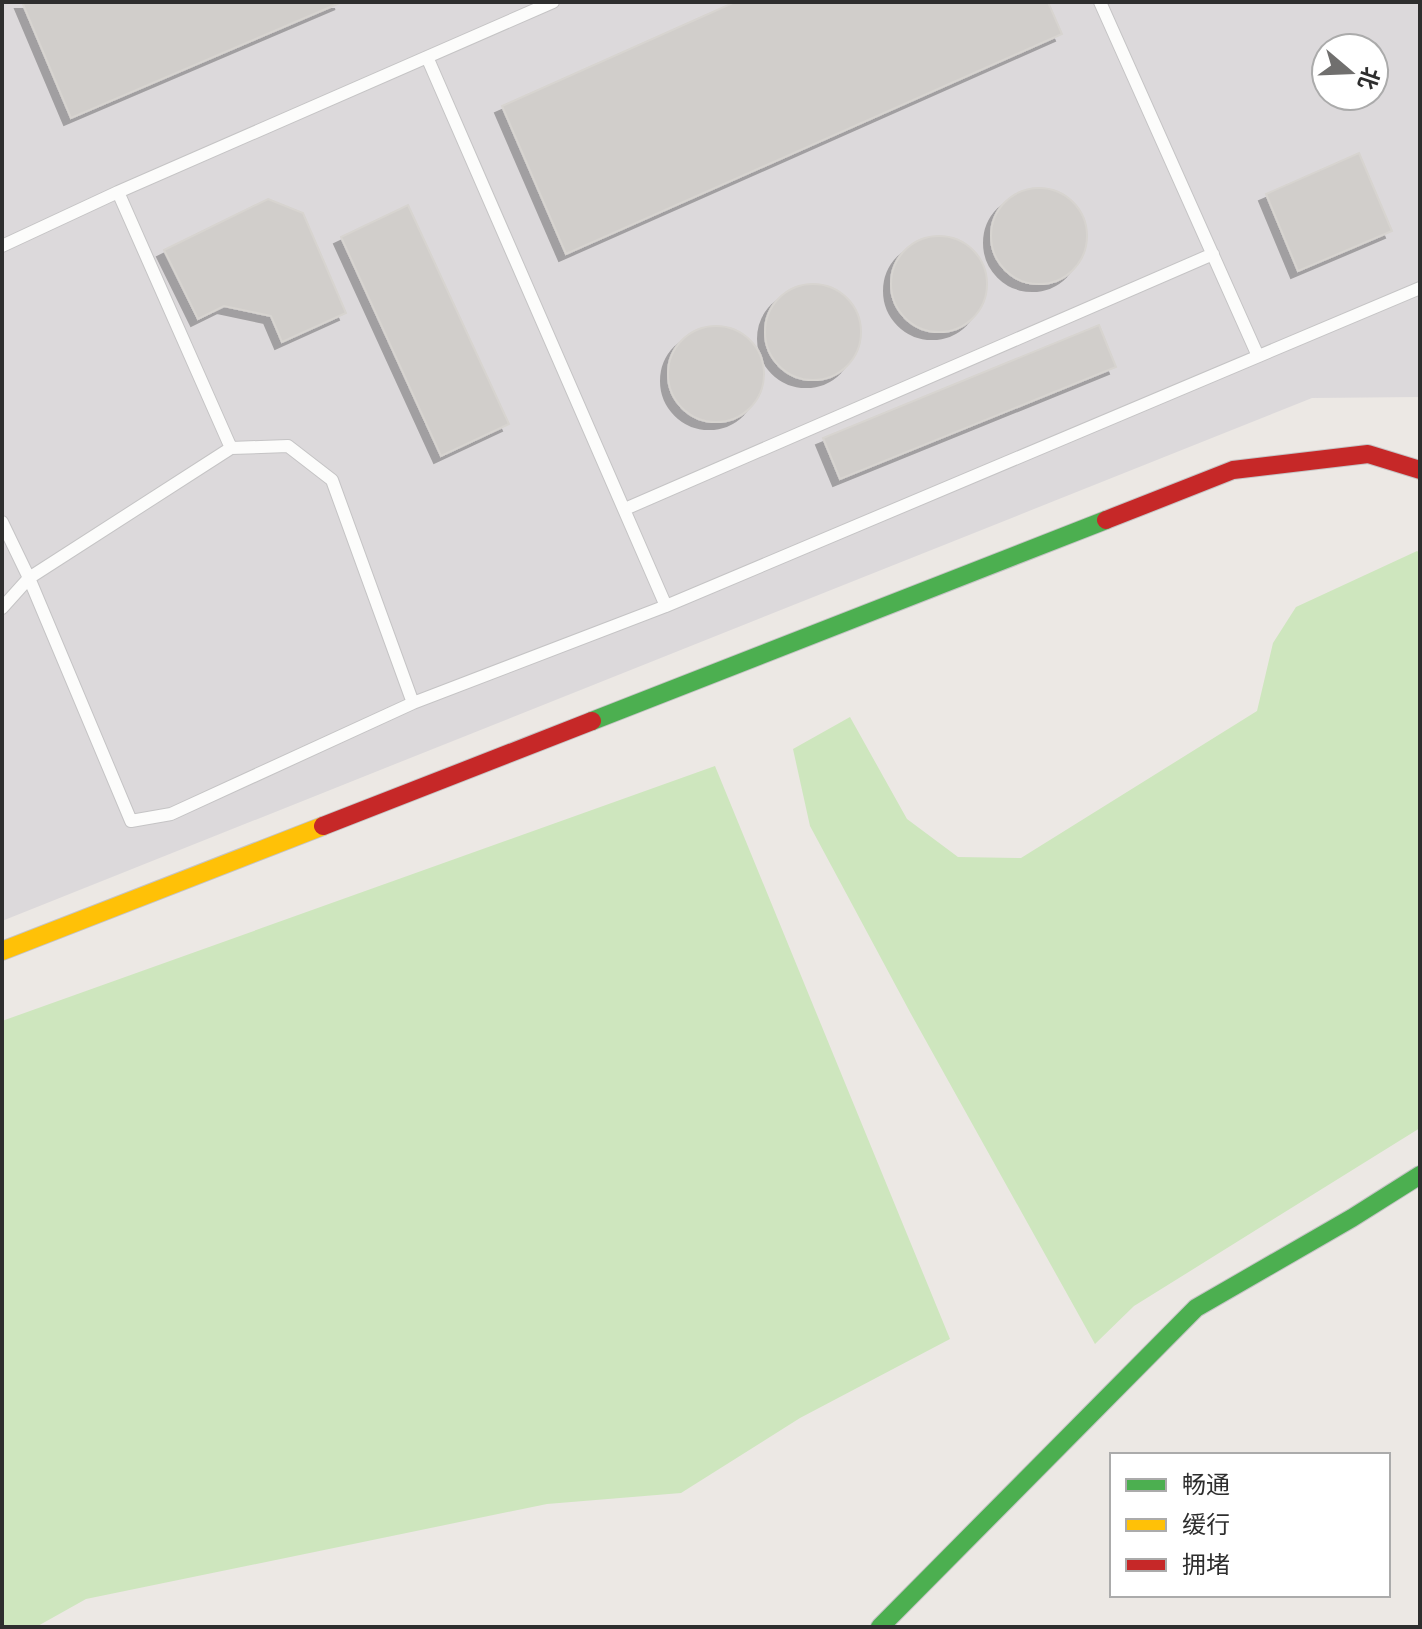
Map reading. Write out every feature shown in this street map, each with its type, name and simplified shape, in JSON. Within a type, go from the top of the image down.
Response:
[{"type":"street","points":[[2,951],[1233,470],[1368,454],[1420,470]]},
{"type":"street","points":[[880,1627],[1196,1308],[1420,1175]]},
{"type":"lane","points":[[2,246],[118,192],[553,2]]},
{"type":"lane","points":[[1100,2],[1258,356]]},
{"type":"lane","points":[[427,57],[666,606]]},
{"type":"lane","points":[[118,192],[231,448]]},
{"type":"lane","points":[[625,509],[1213,254]]},
{"type":"lane","points":[[2,522],[29,578],[131,821],[171,814],[413,703],[666,606],[1420,288]]},
{"type":"lane","points":[[2,608],[29,578],[231,448],[288,446],[332,480],[413,703]]},
{"type":"shaded area","points":[[2,2],[1420,2],[1420,397],[1312,398],[2,921]]},
{"type":"green space","points":[[1417,551],[1420,553],[1420,1128],[1134,1306],[1095,1344],[810,826],[793,749],[850,717],[907,819],[958,857],[1021,858],[1257,711],[1273,643],[1296,607]]},
{"type":"green space","points":[[715,766],[950,1339],[800,1418],[681,1493],[547,1504],[86,1599],[36,1627],[2,1627],[2,1021]]},
{"type":"building","points":[[22,2],[342,2],[71,118]]},
{"type":"building","points":[[735,2],[1048,2],[1062,34],[566,254],[502,106]]},
{"type":"building","points":[[1359,153],[1392,231],[1298,271],[1266,194]]},
{"type":"building","points":[[1039,188],[1057,191],[1073,202],[1084,218],[1087,236],[1084,254],[1073,270],[1057,281],[1039,284],[1021,281],[1005,270],[994,254],[991,236],[994,218],[1005,202],[1021,191]]},
{"type":"building","points":[[268,199],[303,213],[346,313],[282,342],[271,316],[224,306],[198,319],[164,250]]},
{"type":"building","points":[[408,205],[509,424],[441,456],[341,237]]},
{"type":"building","points":[[939,236],[957,240],[973,250],[983,266],[987,284],[983,302],[973,318],[957,328],[939,332],[921,328],[905,318],[895,302],[891,284],[895,266],[905,250],[921,240]]},
{"type":"building","points":[[813,284],[831,288],[847,298],[857,314],[861,332],[857,350],[847,366],[831,376],[813,380],[795,376],[779,366],[769,350],[765,332],[769,314],[779,298],[795,288]]},
{"type":"building","points":[[1099,325],[1116,367],[840,479],[823,438]]},
{"type":"building","points":[[716,326],[734,330],[750,340],[760,356],[764,374],[760,392],[750,408],[734,418],[716,422],[698,418],[682,408],[672,392],[668,374],[672,356],[682,340],[698,330]]},
{"type":"traffic: fast","points":[[592,721],[1106,520]]},
{"type":"traffic: fast","points":[[880,1627],[1196,1308],[1420,1175]]},
{"type":"traffic: slow","points":[[2,951],[323,826]]},
{"type":"traffic: jam","points":[[1106,520],[1233,470],[1368,454],[1420,470]]},
{"type":"traffic: jam","points":[[323,826],[592,721]]}]
